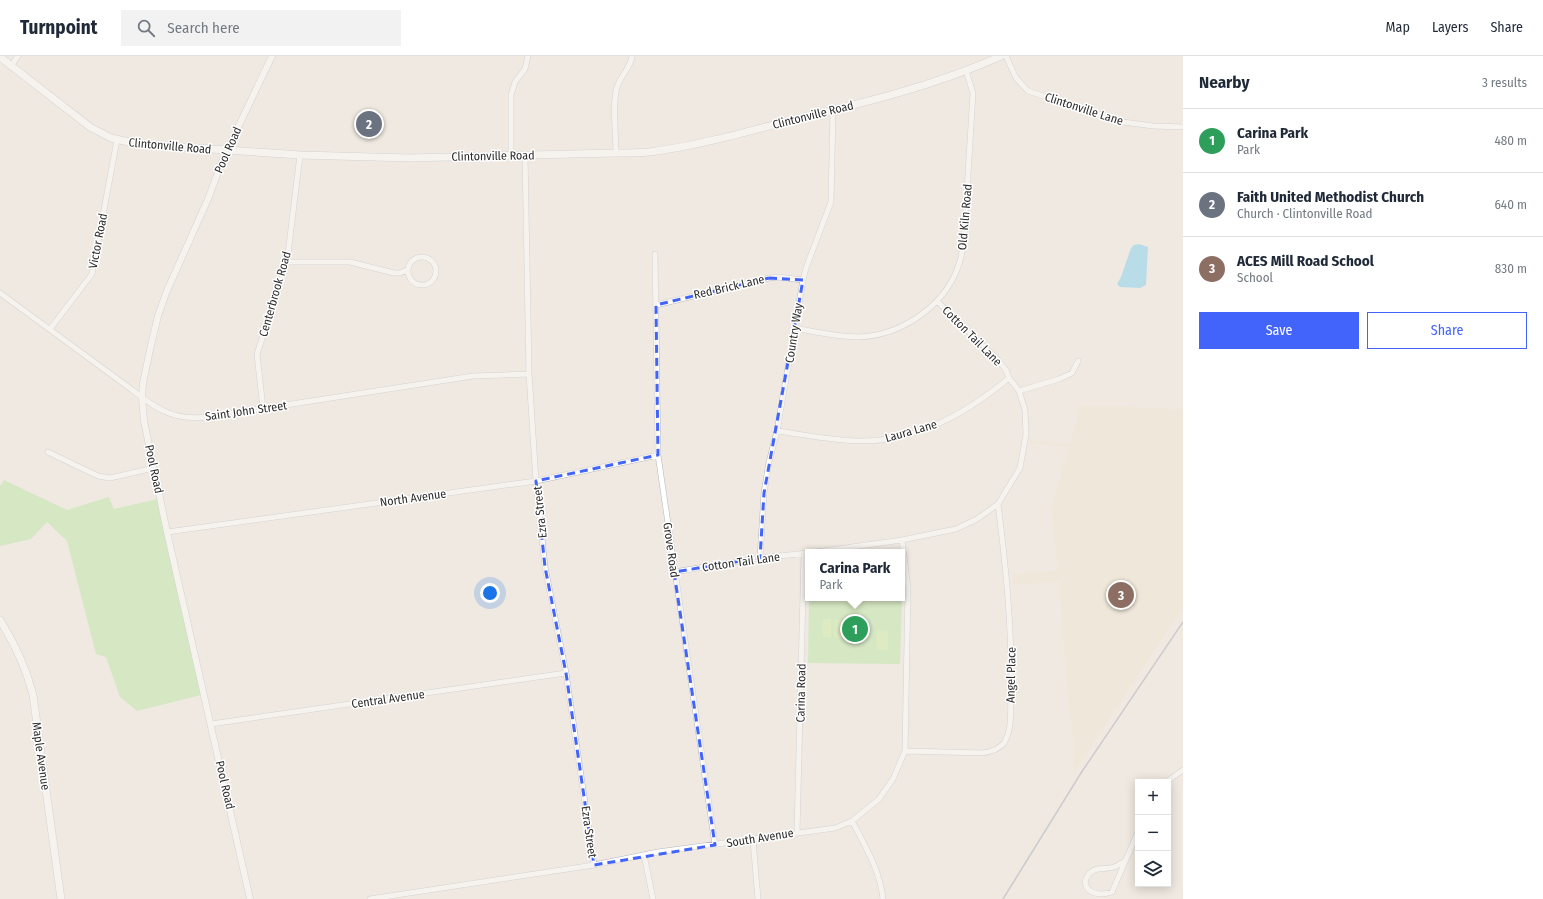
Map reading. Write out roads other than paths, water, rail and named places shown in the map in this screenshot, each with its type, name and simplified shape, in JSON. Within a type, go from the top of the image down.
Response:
[{"type":"main road","name":"Clintonville Road","points":[[0,57],[90,127],[103,135],[117,140],[138,144],[300,155],[409,158],[648,152],[676,147],[832,110],[920,87],[966,71],[1001,56]]},
{"type":"main road","name":"Maple Avenue","points":[[0,620],[21,656],[31,688],[61,899]]},
{"type":"street","points":[[11,66],[18,56]]},
{"type":"street","name":"Pool Road","points":[[250,899],[154,468],[144,421],[142,398],[145,375],[162,304],[227,150],[272,56]]},
{"type":"street","points":[[511,155],[511,95],[516,82],[525,69],[528,56]]},
{"type":"street","points":[[616,153],[615,100],[617,86],[629,68],[632,56]]},
{"type":"street","name":"Clintonville Lane","points":[[1006,56],[1016,78],[1028,91],[1123,122],[1153,126],[1183,127]]},
{"type":"street","name":"Old Kiln Road","points":[[795,328],[848,336],[872,336],[898,328],[913,320],[937,301],[947,287],[961,258],[964,239],[973,93],[966,71]]},
{"type":"street","name":"Country Way","points":[[760,558],[764,493],[769,462],[777,431],[803,280],[806,268],[831,202],[832,110]]},
{"type":"street","name":"Victor Road","points":[[50,329],[92,274],[117,140]]},
{"type":"street","name":"Centerbrook Road","points":[[263,409],[257,354],[287,262],[300,155]]},
{"type":"street","name":"Ezra Street","points":[[525,155],[529,374],[536,481],[546,567],[566,673],[594,865]]},
{"type":"street","name":"Grove Road","points":[[655,254],[658,455],[715,845]]},
{"type":"street","points":[[287,262],[350,262],[394,273],[400,273],[407,270],[408,266],[414,259],[423,257],[431,260],[436,268],[435,277],[430,282],[420,285],[411,280],[407,270]]},
{"type":"street","name":"Red Brick Lane","points":[[656,305],[769,278],[778,277],[803,280]]},
{"type":"street","name":"Saint John Street","points":[[0,293],[142,398],[163,411],[188,418],[208,417],[263,409],[473,376],[529,374]]},
{"type":"street","name":"Cotton Tail Lane","points":[[838,549],[902,540],[956,529],[977,519],[998,504],[1020,468],[1026,434],[1025,410],[1019,391],[998,360],[937,301]]},
{"type":"street","points":[[1019,391],[1072,374],[1078,361]]},
{"type":"street","name":"Laura Lane","points":[[777,431],[837,440],[864,441],[894,438],[932,427],[959,415],[987,397],[1009,378]]},
{"type":"street","points":[[48,452],[98,476],[110,478],[154,468]]},
{"type":"street","name":"North Avenue","points":[[168,532],[536,481],[658,455]]},
{"type":"street","name":"Angel Place","points":[[905,751],[982,753],[992,751],[1003,744],[1010,728],[1011,639],[1007,578],[998,504]]},
{"type":"street","name":"South Avenue","points":[[902,540],[903,549]]},
{"type":"street","name":"Cotton Tail Lane","points":[[674,572],[760,558],[805,553]]},
{"type":"street","name":"South Avenue","points":[[370,899],[594,865],[644,855],[753,840],[798,832],[835,828],[852,821],[879,799],[893,779],[905,751],[908,588],[905,564]]},
{"type":"street","name":"Carina Road","points":[[798,832],[805,588]]},
{"type":"street","name":"Central Avenue","points":[[211,724],[566,673]]},
{"type":"street","points":[[1170,779],[1183,770]]},
{"type":"street","points":[[852,821],[876,870],[882,888],[883,899]]},
{"type":"street","points":[[1125,861],[1113,868],[1096,869],[1091,872],[1086,878],[1086,884],[1092,895],[1100,897],[1106,896],[1112,892],[1135,839]]},
{"type":"street","points":[[753,840],[758,899]]},
{"type":"street","points":[[644,855],[653,899]]},
{"type":"water","points":[[1139,244],[1148,247],[1146,285],[1140,288],[1120,287],[1117,284],[1131,248],[1134,245]]},
{"type":"railway","points":[[1003,899],[1081,773],[1183,622]]},
{"type":"place","name":"Faith United Methodist Church","points":[[369,124]]},
{"type":"place","name":"ACES Mill Road School","points":[[1121,595]]},
{"type":"place","name":"Carina Park","points":[[855,629]]}]
